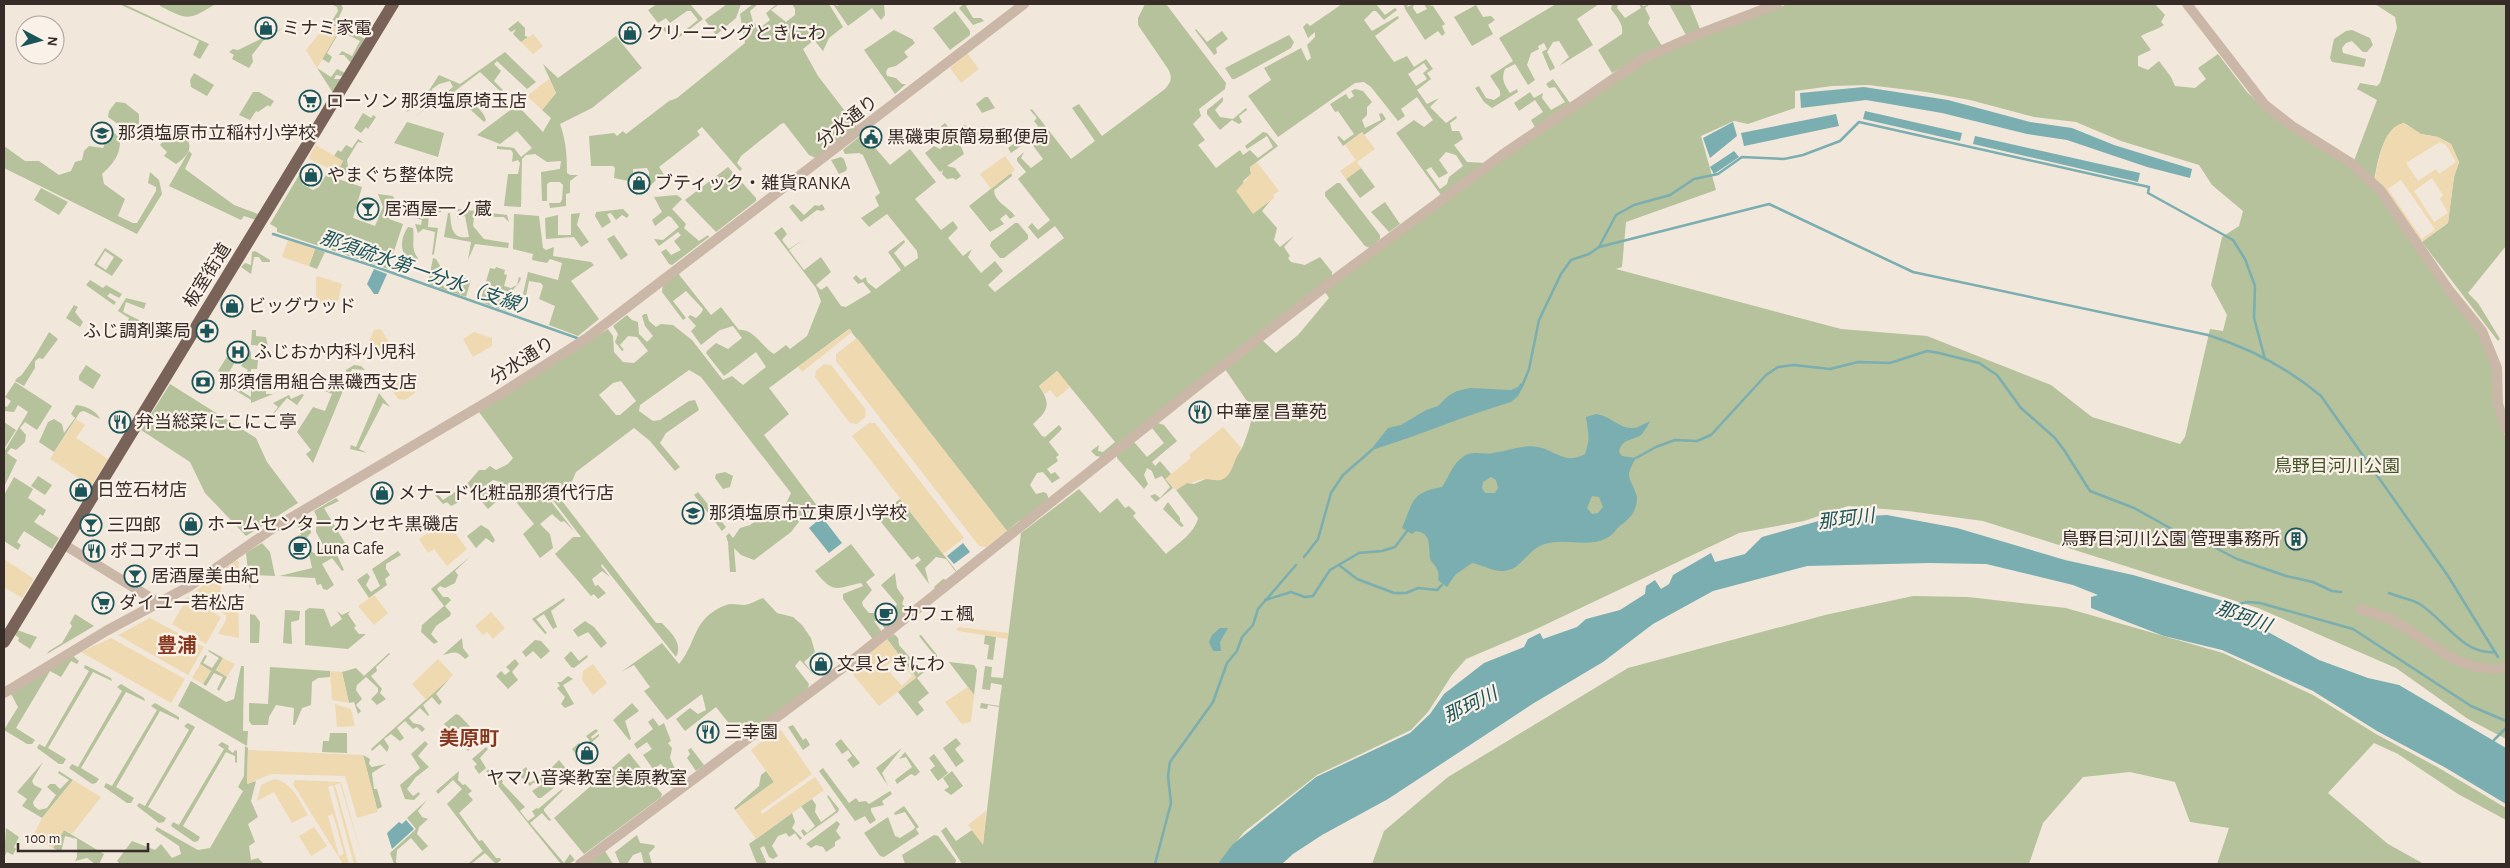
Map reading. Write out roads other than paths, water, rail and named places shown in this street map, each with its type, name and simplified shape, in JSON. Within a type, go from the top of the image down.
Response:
[{"type":"main road","name":"板室街道","points":[[4,642],[393,4]]},
{"type":"street","name":"分水通り","points":[[4,692],[99,636],[190,586],[272,529],[497,396],[587,338],[1024,4]]},
{"type":"street","points":[[580,864],[844,667],[1216,371],[1360,260],[1502,155],[1644,58],[1694,36],[1777,4]]},
{"type":"street","points":[[2187,4],[2265,105],[2292,126],[2351,163],[2381,191],[2449,290],[2482,331],[2497,368],[2498,404],[2506,429]]},
{"type":"street","points":[[63,544],[159,603]]},
{"type":"street","points":[[2360,609],[2394,621],[2454,660],[2486,669],[2506,668]]},
{"type":"water","points":[[1864,87],[1948,100],[2030,122],[2072,128],[2114,145],[2192,169],[2190,178],[2147,167],[2067,140],[2027,134],[1942,113],[1866,100],[1801,108],[1800,93]]},
{"type":"water","points":[[1865,111],[1962,133],[1960,141],[1863,119]]},
{"type":"water","points":[[1836,114],[1839,126],[1744,146],[1741,133]]},
{"type":"water","points":[[1733,122],[1737,136],[1710,158],[1703,138]]},
{"type":"water","points":[[1975,136],[2140,173],[2138,182],[1973,144]]},
{"type":"water","points":[[1734,151],[1739,157],[1714,174],[1710,167]]},
{"type":"water","points":[[374,269],[387,274],[378,294],[374,294],[367,284]]},
{"type":"water","points":[[1521,383],[1524,385],[1518,396],[1511,402],[1392,444],[1375,449],[1373,447],[1388,428],[1401,425],[1426,410],[1438,406],[1448,396],[1457,391],[1470,388],[1511,390],[1518,387]]},
{"type":"water","points":[[1596,414],[1601,415],[1628,428],[1637,427],[1650,421],[1641,435],[1625,442],[1620,447],[1619,452],[1622,456],[1636,458],[1630,470],[1629,478],[1637,497],[1636,506],[1625,522],[1611,535],[1602,540],[1586,543],[1559,542],[1537,547],[1513,569],[1499,571],[1472,563],[1455,575],[1447,587],[1438,580],[1438,572],[1431,561],[1428,538],[1422,533],[1416,531],[1412,534],[1402,528],[1415,499],[1424,492],[1442,487],[1456,463],[1468,454],[1499,452],[1532,446],[1566,458],[1585,454],[1588,439],[1586,417]],"holes":[[[1491,477],[1496,480],[1498,488],[1495,493],[1485,493],[1482,488],[1483,482]],[[1592,496],[1599,497],[1603,507],[1598,513],[1592,514],[1587,508]]]},
{"type":"water","name":"那珂川","points":[[1887,515],[1957,528],[2065,560],[2133,575],[2227,602],[2239,616],[2319,660],[2368,678],[2399,685],[2506,748],[2506,804],[2446,768],[2377,731],[2313,691],[2222,650],[2164,636],[2091,608],[2091,597],[2098,595],[2073,585],[1986,564],[1929,563],[1807,566],[1713,591],[1653,624],[1603,662],[1534,703],[1388,799],[1322,835],[1293,854],[1282,864],[1218,864],[1232,845],[1316,777],[1410,733],[1430,714],[1444,694],[1484,663],[1524,647],[1528,639],[1540,633],[1543,639],[1577,627],[1586,619],[1620,610],[1645,594],[1646,586],[1655,580],[1661,589],[1669,584],[1673,575],[1711,553],[1715,562],[1745,554],[1762,537],[1829,518]]},
{"type":"water","points":[[822,517],[842,543],[829,553],[809,528]]},
{"type":"water","points":[[963,543],[970,552],[954,564],[947,556]]},
{"type":"water","points":[[1220,628],[1228,628],[1220,642],[1221,651],[1213,651],[1209,642],[1212,635]]},
{"type":"water","points":[[406,820],[414,829],[392,849],[387,833],[399,822],[402,824]]},
{"type":"waterway","points":[[1523,384],[1529,369],[1539,320],[1561,274],[1571,260],[1589,254],[1599,247],[1616,215],[1634,205],[1670,195],[1694,179],[1718,174],[1742,157],[1784,159],[1803,155],[1840,141],[1859,122],[2149,187],[2148,193],[2233,240],[2245,259],[2255,286],[2254,318],[2265,359]]},
{"type":"waterway","points":[[1599,247],[1769,204],[1913,272],[2208,335],[2238,346],[2282,368],[2321,396],[2448,576],[2498,657]]},
{"type":"waterway","name":"那須疏水第一分水（支線）","points":[[273,234],[373,266],[577,338]]},
{"type":"waterway","points":[[1636,458],[1656,447],[1675,440],[1697,441],[1711,435],[1766,375],[1778,367],[1794,365],[1830,369],[1858,362],[1890,363],[1927,351],[1939,353],[1979,363],[1997,375],[2021,408],[2055,438],[2090,491],[2134,508],[2179,533],[2208,544],[2237,559],[2286,576],[2313,582],[2332,591],[2341,592]]},
{"type":"waterway","points":[[1304,557],[1318,539],[1331,493],[1343,475],[1374,448]]},
{"type":"waterway","points":[[1265,600],[1291,592],[1305,597],[1313,596],[1330,570],[1359,553],[1382,551],[1395,547],[1407,531]]},
{"type":"waterway","points":[[1155,864],[1171,803],[1168,776],[1170,762],[1213,702],[1227,663],[1237,651],[1242,637],[1253,625],[1258,609],[1296,565]]},
{"type":"waterway","points":[[1339,565],[1357,579],[1394,593],[1406,593],[1418,588],[1437,590],[1442,585]]},
{"type":"waterway","points":[[2389,593],[2418,603],[2463,642],[2473,648],[2495,652]]},
{"type":"waterway","name":"那珂川","points":[[2234,605],[2248,602],[2260,603],[2353,629],[2471,706],[2506,721]]},
{"type":"waterway","points":[[2494,740],[2506,728]]},
{"type":"place","name":"ミナミ家電","points":[[266,28]]},
{"type":"place","name":"クリーニングときにわ","points":[[630,33]]},
{"type":"place","name":"ローソン 那須塩原埼玉店","points":[[310,101]]},
{"type":"place","name":"那須塩原市立稲村小学校","points":[[102,133]]},
{"type":"place","name":"黒磯東原簡易郵便局","points":[[871,137]]},
{"type":"place","name":"やまぐち整体院","points":[[311,175]]},
{"type":"place","name":"ブティック・雑貨RANKA","points":[[639,183]]},
{"type":"place","name":"居酒屋一ノ蔵","points":[[368,209]]},
{"type":"place","name":"ビッグウッド","points":[[232,306]]},
{"type":"place","name":"ふじ調剤薬局","points":[[207,331]]},
{"type":"place","name":"ふじおか内科小児科","points":[[238,352]]},
{"type":"place","name":"那須信用組合黒磯西支店","points":[[203,382]]},
{"type":"place","name":"中華屋 昌華苑","points":[[1200,412]]},
{"type":"place","name":"弁当総菜にこにこ亭","points":[[120,422]]},
{"type":"place","name":"日笠石材店","points":[[81,490]]},
{"type":"place","name":"メナード化粧品那須代行店","points":[[382,493]]},
{"type":"place","name":"那須塩原市立東原小学校","points":[[693,513]]},
{"type":"place","name":"ホームセンターカンセキ黒磯店","points":[[191,524]]},
{"type":"place","name":"三四郎","points":[[91,525]]},
{"type":"place","name":"鳥野目河川公園 管理事務所","points":[[2296,539]]},
{"type":"place","name":"Luna Cafe","points":[[300,548]]},
{"type":"place","name":"ポコアポコ","points":[[94,551]]},
{"type":"place","name":"居酒屋美由紀","points":[[135,576]]},
{"type":"place","name":"ダイユー若松店","points":[[103,603]]},
{"type":"place","name":"カフェ楓","points":[[886,614]]},
{"type":"place","name":"文具ときにわ","points":[[821,664]]},
{"type":"place","name":"三幸園","points":[[708,732]]},
{"type":"place","name":"ヤマハ音楽教室 美原教室","points":[[587,753]]},
{"type":"district","name":"豊浦","points":[[177,645]]},
{"type":"district","name":"美原町","points":[[469,738]]},
{"type":"park label","name":"鳥野目河川公園","points":[[2337,466]]}]
